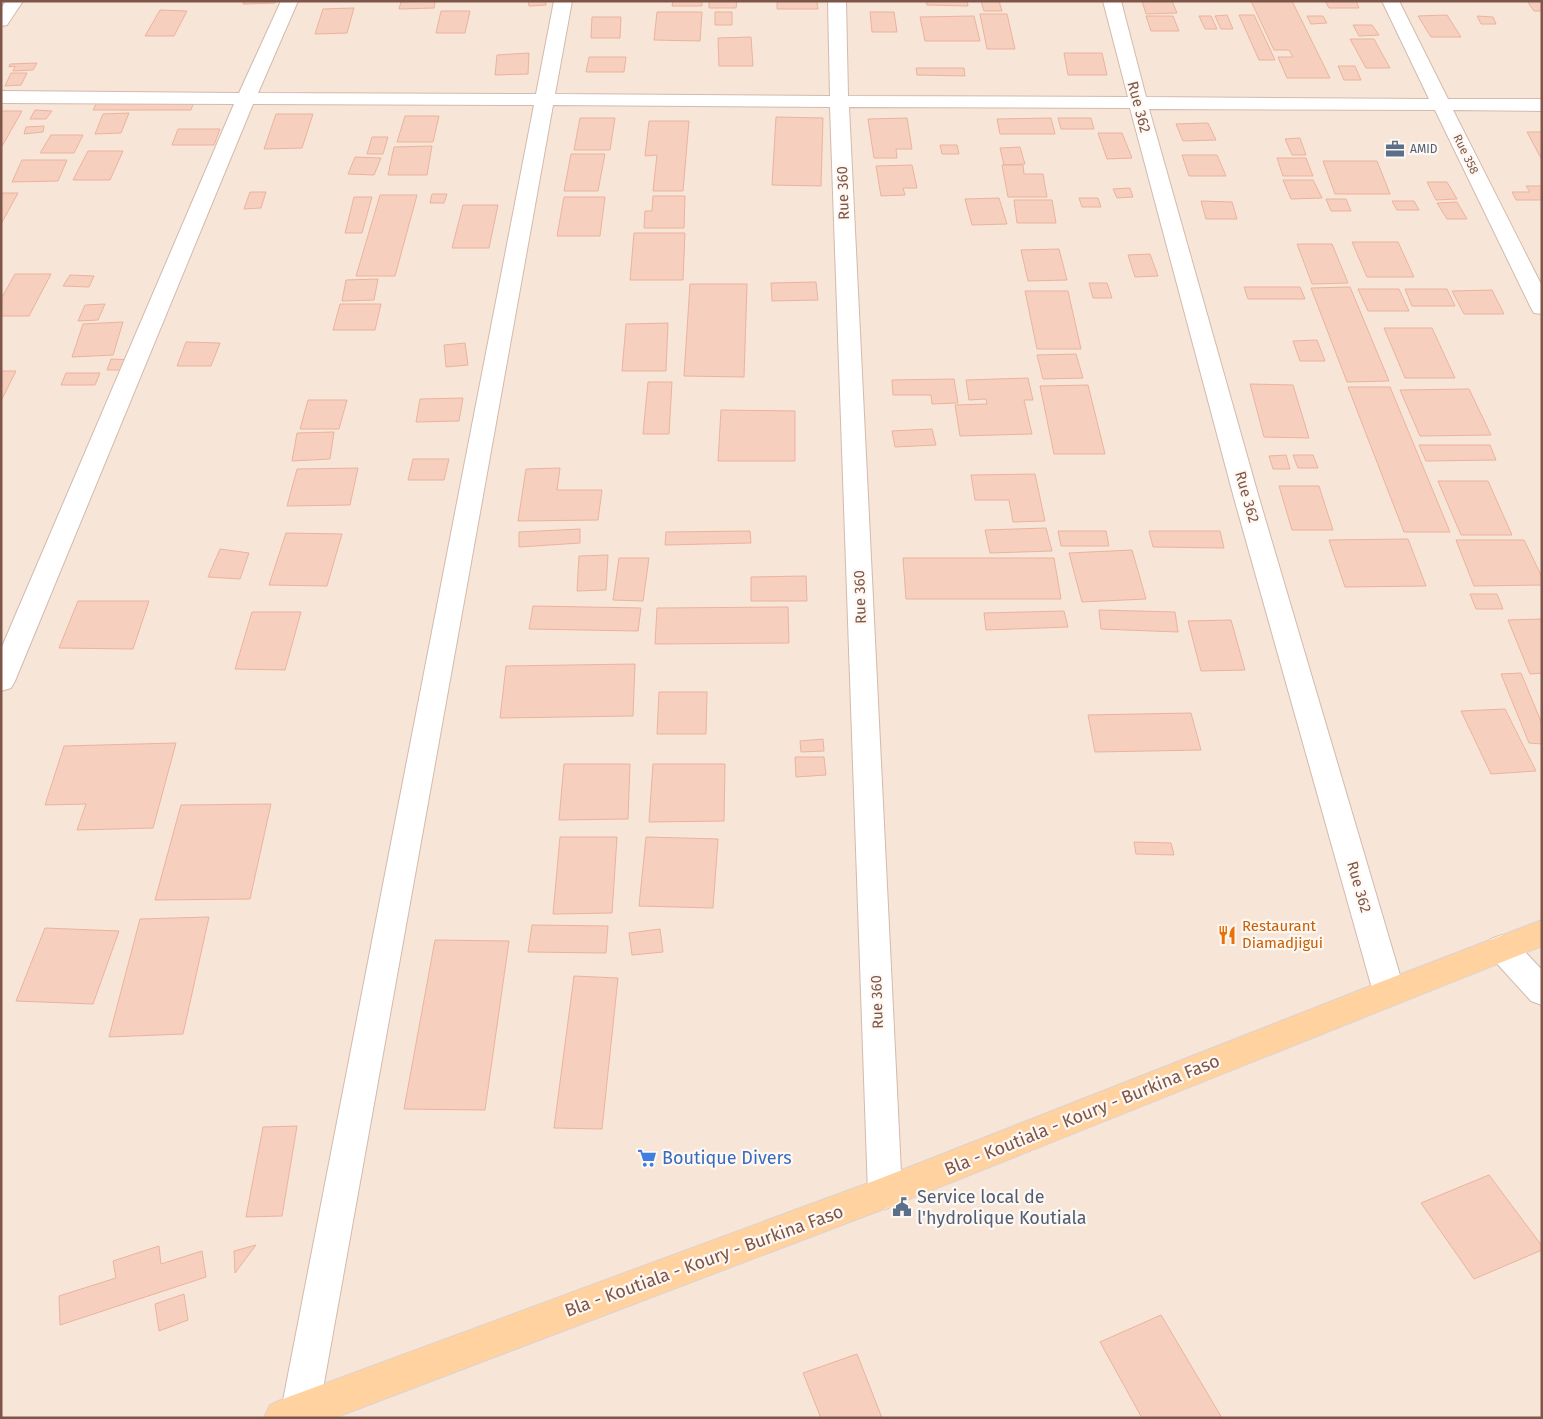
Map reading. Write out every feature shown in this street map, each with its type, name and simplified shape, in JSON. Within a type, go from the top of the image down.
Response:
[{"type":"main road","name":"Bla - Koutiala - Koury - Burkina Faso","points":[[291,1415],[885,1193],[1388,992],[1542,933]]},
{"type":"street","points":[[1,21],[15,1]]},
{"type":"street","points":[[1,681],[246,98],[290,1]]},
{"type":"street","points":[[291,1415],[564,1]]},
{"type":"street","name":"Rue 360","points":[[837,1],[839,101],[885,1193]]},
{"type":"street","name":"Rue 362","points":[[1112,1],[1215,383],[1388,992]]},
{"type":"street","name":"Rue 358","points":[[1390,1],[1542,308]]},
{"type":"street","points":[[1,97],[1542,105]]},
{"type":"street","points":[[1502,948],[1542,992]]},
{"type":"shaded area","points":[[1,1],[1542,1],[1542,1418],[1,1418]]},
{"type":"building","points":[[244,1],[276,1],[275,3],[243,4]]},
{"type":"building","points":[[435,1],[434,8],[399,9],[401,2]]},
{"type":"building","points":[[528,1],[545,1],[546,5],[529,6]]},
{"type":"building","points":[[673,1],[702,1],[702,6],[672,6]]},
{"type":"building","points":[[709,1],[737,1],[736,8],[709,8]]},
{"type":"building","points":[[777,1],[817,1],[818,9],[777,9]]},
{"type":"building","points":[[926,1],[967,1],[968,6],[927,5]]},
{"type":"building","points":[[981,1],[999,1],[1002,11],[984,11]]},
{"type":"building","points":[[1142,1],[1172,1],[1177,13],[1146,14]]},
{"type":"building","points":[[1251,1],[1292,1],[1330,78],[1287,78],[1278,57],[1293,57],[1289,50],[1274,50]]},
{"type":"building","points":[[1325,1],[1356,1],[1359,8],[1329,8]]},
{"type":"building","points":[[1527,1],[1542,1],[1542,11],[1534,11]]},
{"type":"building","points":[[354,8],[347,33],[315,34],[323,9]]},
{"type":"building","points":[[160,10],[187,11],[174,36],[145,36]]},
{"type":"building","points":[[441,11],[470,11],[465,33],[436,33]]},
{"type":"building","points":[[657,12],[702,12],[700,41],[654,40]]},
{"type":"building","points":[[715,12],[732,12],[732,25],[715,25]]},
{"type":"building","points":[[870,12],[894,12],[897,32],[872,32]]},
{"type":"building","points":[[980,14],[1007,14],[1015,49],[987,49]]},
{"type":"building","points":[[1227,15],[1233,29],[1221,29],[1215,16]]},
{"type":"building","points":[[1239,15],[1254,15],[1275,60],[1259,60]]},
{"type":"building","points":[[1447,15],[1461,37],[1431,37],[1418,16]]},
{"type":"building","points":[[974,16],[980,41],[925,41],[920,17]]},
{"type":"building","points":[[1146,16],[1173,16],[1179,31],[1151,31]]},
{"type":"building","points":[[1199,16],[1211,16],[1217,29],[1205,29]]},
{"type":"building","points":[[1307,16],[1323,16],[1327,23],[1311,24]]},
{"type":"building","points":[[1477,16],[1493,17],[1496,24],[1481,24]]},
{"type":"building","points":[[592,17],[621,17],[620,38],[591,38]]},
{"type":"building","points":[[1353,25],[1372,25],[1379,35],[1359,36]]},
{"type":"building","points":[[751,37],[753,66],[719,66],[718,38]]},
{"type":"building","points":[[1350,39],[1374,39],[1390,68],[1366,68]]},
{"type":"building","points":[[529,53],[528,74],[495,75],[497,55]]},
{"type":"building","points":[[1064,53],[1102,53],[1107,75],[1068,75]]},
{"type":"building","points":[[589,57],[626,57],[624,72],[586,72]]},
{"type":"building","points":[[37,63],[33,70],[13,71],[15,66],[9,67],[10,64]]},
{"type":"building","points":[[1338,66],[1355,66],[1361,80],[1344,80]]},
{"type":"building","points":[[916,68],[964,68],[965,76],[917,75]]},
{"type":"building","points":[[11,73],[27,73],[21,85],[5,86]]},
{"type":"building","points":[[98,101],[194,101],[191,110],[93,110]]},
{"type":"building","points":[[35,110],[52,111],[46,119],[30,119]]},
{"type":"building","points":[[1,111],[22,111],[1,148]]},
{"type":"building","points":[[129,113],[121,133],[95,134],[103,114]]},
{"type":"building","points":[[276,114],[313,114],[302,148],[264,149]]},
{"type":"building","points":[[405,116],[439,116],[433,142],[397,142]]},
{"type":"building","points":[[776,117],[823,118],[821,186],[772,185]]},
{"type":"building","points":[[580,118],[615,118],[610,150],[574,150]]},
{"type":"building","points":[[907,118],[912,149],[896,149],[897,158],[874,158],[868,119]]},
{"type":"building","points":[[1051,118],[1055,134],[1000,134],[997,119]]},
{"type":"building","points":[[1058,118],[1091,118],[1094,129],[1061,129]]},
{"type":"building","points":[[649,121],[689,121],[683,191],[653,191],[657,155],[645,156]]},
{"type":"building","points":[[1208,123],[1216,140],[1183,141],[1176,124]]},
{"type":"building","points":[[44,126],[43,132],[24,134],[26,127]]},
{"type":"building","points":[[178,129],[220,129],[214,145],[172,145]]},
{"type":"building","points":[[1527,132],[1542,132],[1542,160]]},
{"type":"building","points":[[1098,133],[1122,133],[1132,158],[1107,159]]},
{"type":"building","points":[[51,135],[83,135],[74,153],[40,153]]},
{"type":"building","points":[[372,137],[388,137],[383,154],[367,154]]},
{"type":"building","points":[[1300,138],[1306,155],[1292,155],[1285,139]]},
{"type":"building","points":[[940,145],[957,145],[959,154],[942,154]]},
{"type":"building","points":[[432,146],[427,175],[388,175],[394,147]]},
{"type":"building","points":[[1020,147],[1025,164],[1004,165],[1000,148]]},
{"type":"building","points":[[88,151],[123,151],[110,180],[73,180]]},
{"type":"building","points":[[571,154],[605,154],[598,191],[564,191]]},
{"type":"building","points":[[1182,155],[1217,155],[1226,176],[1189,176]]},
{"type":"building","points":[[355,157],[381,158],[374,175],[348,174]]},
{"type":"building","points":[[1277,158],[1306,158],[1313,176],[1283,176]]},
{"type":"building","points":[[22,160],[67,160],[58,181],[12,182]]},
{"type":"building","points":[[1323,161],[1377,161],[1390,194],[1335,194]]},
{"type":"building","points":[[912,165],[917,188],[903,188],[905,195],[881,196],[876,166]]},
{"type":"building","points":[[1002,165],[1023,165],[1024,174],[1043,174],[1047,197],[1008,197]]},
{"type":"building","points":[[1283,180],[1313,180],[1322,198],[1291,199]]},
{"type":"building","points":[[1427,182],[1447,182],[1457,199],[1436,200]]},
{"type":"building","points":[[1526,186],[1542,186],[1542,200],[1516,200],[1512,192],[1530,192]]},
{"type":"building","points":[[1130,188],[1133,197],[1117,198],[1113,189]]},
{"type":"building","points":[[250,192],[266,192],[261,208],[244,209]]},
{"type":"building","points":[[1,193],[18,193],[1,224]]},
{"type":"building","points":[[432,194],[447,194],[444,203],[430,203]]},
{"type":"building","points":[[380,195],[417,195],[395,276],[356,276]]},
{"type":"building","points":[[653,196],[685,196],[684,228],[644,228],[645,211],[652,211]]},
{"type":"building","points":[[354,197],[372,197],[362,233],[345,233]]},
{"type":"building","points":[[564,197],[605,197],[600,236],[557,236]]},
{"type":"building","points":[[999,198],[1007,224],[972,225],[965,199]]},
{"type":"building","points":[[1079,198],[1098,198],[1101,207],[1082,207]]},
{"type":"building","points":[[1326,199],[1346,199],[1351,211],[1331,211]]},
{"type":"building","points":[[1014,200],[1052,200],[1056,223],[1017,223]]},
{"type":"building","points":[[1201,201],[1232,202],[1237,219],[1206,219]]},
{"type":"building","points":[[1392,201],[1414,201],[1419,210],[1397,210]]},
{"type":"building","points":[[1457,202],[1467,219],[1447,219],[1437,203]]},
{"type":"building","points":[[463,205],[498,205],[489,248],[452,248]]},
{"type":"building","points":[[634,233],[685,233],[683,280],[630,280]]},
{"type":"building","points":[[1352,242],[1398,242],[1414,277],[1367,277]]},
{"type":"building","points":[[1297,244],[1332,244],[1348,283],[1312,284]]},
{"type":"building","points":[[1059,249],[1067,280],[1028,281],[1021,250]]},
{"type":"building","points":[[1150,254],[1158,276],[1135,277],[1128,255]]},
{"type":"building","points":[[15,274],[51,274],[29,316],[1,316],[1,299]]},
{"type":"building","points":[[70,275],[94,276],[89,287],[63,286]]},
{"type":"building","points":[[378,279],[374,300],[342,301],[346,280]]},
{"type":"building","points":[[816,282],[818,300],[772,301],[771,283]]},
{"type":"building","points":[[1089,283],[1107,283],[1112,298],[1093,298]]},
{"type":"building","points":[[690,284],[747,284],[744,377],[684,376]]},
{"type":"building","points":[[1244,287],[1300,287],[1305,299],[1248,299]]},
{"type":"building","points":[[1350,287],[1389,381],[1347,382],[1311,288]]},
{"type":"building","points":[[1358,289],[1399,289],[1409,311],[1368,311]]},
{"type":"building","points":[[1405,289],[1447,289],[1455,306],[1412,306]]},
{"type":"building","points":[[1492,290],[1504,314],[1464,314],[1452,291]]},
{"type":"building","points":[[1025,291],[1068,291],[1081,349],[1037,349]]},
{"type":"building","points":[[105,304],[98,320],[78,321],[85,305]]},
{"type":"building","points":[[340,304],[381,304],[375,330],[333,330]]},
{"type":"building","points":[[123,322],[113,355],[72,357],[83,324]]},
{"type":"building","points":[[668,323],[666,371],[622,371],[626,324]]},
{"type":"building","points":[[1384,328],[1432,328],[1455,378],[1405,378]]},
{"type":"building","points":[[1317,340],[1325,361],[1300,361],[1293,341]]},
{"type":"building","points":[[186,342],[220,343],[211,366],[177,366]]},
{"type":"building","points":[[465,343],[468,365],[446,367],[444,345]]},
{"type":"building","points":[[1076,354],[1083,378],[1043,379],[1037,355]]},
{"type":"building","points":[[111,359],[133,360],[129,370],[107,370]]},
{"type":"building","points":[[1,371],[16,371],[1,401]]},
{"type":"building","points":[[66,373],[100,373],[95,385],[61,385]]},
{"type":"building","points":[[1028,378],[1033,400],[1024,400],[1032,434],[960,436],[955,405],[987,404],[986,399],[969,400],[966,380]]},
{"type":"building","points":[[954,379],[958,403],[932,404],[931,395],[893,395],[892,380]]},
{"type":"building","points":[[648,382],[672,382],[669,434],[643,434]]},
{"type":"building","points":[[1250,384],[1293,385],[1309,438],[1264,437]]},
{"type":"building","points":[[1088,385],[1105,454],[1054,454],[1040,386]]},
{"type":"building","points":[[1348,387],[1390,387],[1450,532],[1404,532]]},
{"type":"building","points":[[1469,389],[1491,435],[1420,436],[1400,390]]},
{"type":"building","points":[[463,398],[459,421],[416,422],[420,399]]},
{"type":"building","points":[[308,400],[347,400],[339,429],[300,429]]},
{"type":"building","points":[[721,410],[795,411],[795,461],[718,461]]},
{"type":"building","points":[[932,429],[936,445],[895,447],[892,431]]},
{"type":"building","points":[[334,432],[330,459],[292,461],[297,433]]},
{"type":"building","points":[[1419,445],[1490,445],[1496,460],[1426,461]]},
{"type":"building","points":[[1286,455],[1290,469],[1273,469],[1269,456]]},
{"type":"building","points":[[1293,455],[1313,455],[1318,468],[1298,468]]},
{"type":"building","points":[[413,459],[449,459],[444,480],[408,480]]},
{"type":"building","points":[[358,468],[350,505],[287,506],[297,469]]},
{"type":"building","points":[[560,468],[557,490],[602,490],[598,520],[518,521],[526,469]]},
{"type":"building","points":[[1035,474],[1045,521],[1013,522],[1009,500],[975,500],[971,475]]},
{"type":"building","points":[[1438,481],[1488,481],[1512,535],[1461,535]]},
{"type":"building","points":[[1279,486],[1319,486],[1333,530],[1292,530]]},
{"type":"building","points":[[1046,528],[1052,551],[990,553],[985,530]]},
{"type":"building","points":[[580,529],[580,543],[519,547],[519,532]]},
{"type":"building","points":[[750,531],[751,543],[665,545],[666,532]]},
{"type":"building","points":[[1058,531],[1106,531],[1109,546],[1061,546]]},
{"type":"building","points":[[1149,531],[1220,531],[1224,548],[1153,547]]},
{"type":"building","points":[[286,533],[342,534],[327,586],[269,585]]},
{"type":"building","points":[[1408,539],[1426,586],[1345,587],[1329,540]]},
{"type":"building","points":[[1456,540],[1524,540],[1542,577],[1542,585],[1474,586]]},
{"type":"building","points":[[220,549],[249,553],[240,579],[208,577]]},
{"type":"building","points":[[1132,550],[1146,599],[1082,602],[1069,553]]},
{"type":"building","points":[[608,555],[606,590],[577,591],[579,556]]},
{"type":"building","points":[[619,558],[649,558],[643,601],[613,600]]},
{"type":"building","points":[[903,558],[1054,558],[1061,599],[906,599]]},
{"type":"building","points":[[806,576],[807,601],[751,601],[751,577]]},
{"type":"building","points":[[1470,594],[1497,594],[1503,609],[1476,609]]},
{"type":"building","points":[[78,601],[149,601],[133,649],[59,648]]},
{"type":"building","points":[[533,606],[641,608],[638,631],[529,629]]},
{"type":"building","points":[[788,607],[789,643],[655,644],[657,608]]},
{"type":"building","points":[[1099,610],[1175,612],[1178,632],[1101,629]]},
{"type":"building","points":[[1064,611],[1068,627],[986,630],[984,613]]},
{"type":"building","points":[[252,612],[301,612],[285,670],[235,669]]},
{"type":"building","points":[[1542,619],[1542,673],[1530,674],[1508,620]]},
{"type":"building","points":[[1231,620],[1245,670],[1201,671],[1188,621]]},
{"type":"building","points":[[635,664],[633,716],[500,718],[506,666]]},
{"type":"building","points":[[1521,673],[1542,724],[1542,744],[1529,743],[1501,674]]},
{"type":"building","points":[[659,692],[707,692],[706,734],[657,734]]},
{"type":"building","points":[[1505,709],[1536,771],[1491,774],[1461,711]]},
{"type":"building","points":[[1191,713],[1201,750],[1095,752],[1088,715]]},
{"type":"building","points":[[823,739],[824,751],[801,752],[800,741]]},
{"type":"building","points":[[176,743],[153,828],[77,830],[86,804],[45,805],[64,746]]},
{"type":"building","points":[[795,757],[824,757],[826,775],[796,777]]},
{"type":"building","points":[[564,764],[630,764],[628,819],[559,820]]},
{"type":"building","points":[[653,764],[725,764],[724,821],[649,822]]},
{"type":"building","points":[[271,804],[250,899],[155,900],[181,805]]},
{"type":"building","points":[[560,837],[617,837],[612,913],[553,914]]},
{"type":"building","points":[[646,837],[718,839],[713,908],[639,906]]},
{"type":"building","points":[[1134,842],[1171,843],[1174,855],[1136,854]]},
{"type":"building","points":[[209,917],[183,1034],[109,1037],[140,919]]},
{"type":"building","points":[[532,925],[608,926],[606,953],[528,952]]},
{"type":"building","points":[[45,928],[119,931],[93,1004],[16,1001]]},
{"type":"building","points":[[660,929],[663,952],[632,955],[629,933]]},
{"type":"building","points":[[435,940],[509,941],[485,1110],[404,1109]]},
{"type":"building","points":[[574,976],[618,978],[602,1129],[554,1128]]},
{"type":"building","points":[[297,1126],[282,1216],[246,1217],[263,1127]]},
{"type":"building","points":[[1489,1175],[1542,1246],[1542,1250],[1474,1279],[1421,1203]]},
{"type":"building","points":[[256,1245],[235,1273],[234,1251]]},
{"type":"building","points":[[159,1246],[161,1264],[202,1251],[206,1277],[60,1325],[59,1296],[116,1278],[113,1261]]},
{"type":"building","points":[[184,1294],[188,1320],[159,1331],[155,1304]]},
{"type":"building","points":[[1161,1315],[1222,1418],[1142,1418],[1100,1342]]},
{"type":"building","points":[[857,1354],[882,1418],[821,1418],[803,1373]]},
{"type":"place","name":"AMID","points":[[1395,149]]},
{"type":"place","name":"Restaurant Diamadjigui","points":[[1227,935]]},
{"type":"place","name":"Boutique Divers","points":[[647,1158]]},
{"type":"place","name":"Service local de l'hydrolique Koutiala","points":[[902,1207]]}]
